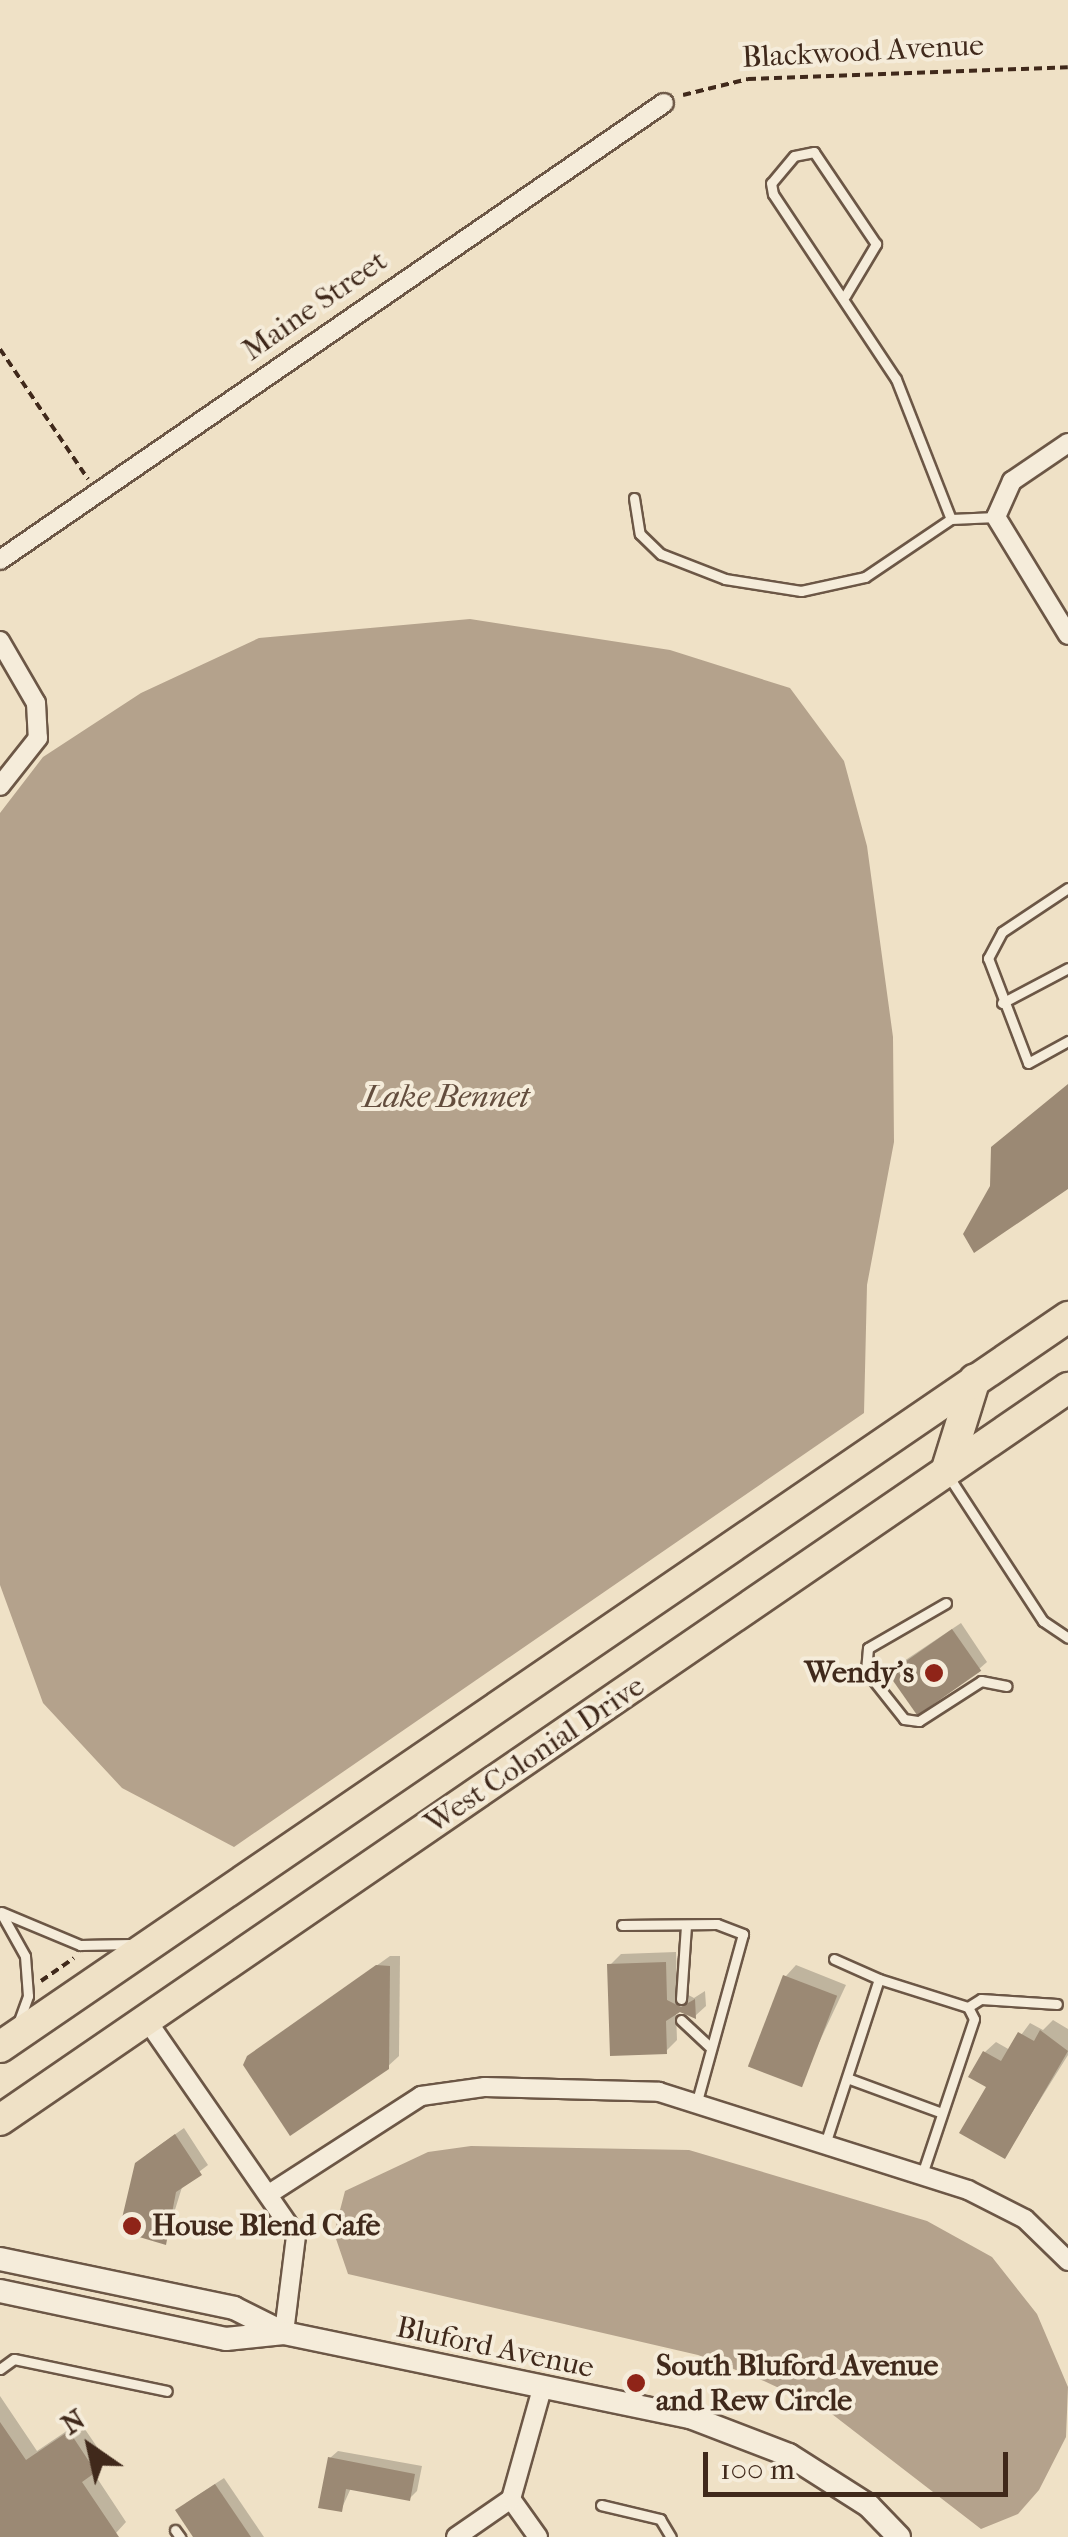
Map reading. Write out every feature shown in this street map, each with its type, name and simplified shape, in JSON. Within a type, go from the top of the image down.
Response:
[{"type":"highway","name":"West Colonial Drive","points":[[6,2042],[1068,1316]]},
{"type":"highway","points":[[946,1472],[976,1379]]},
{"type":"highway","name":"West Colonial Drive","points":[[0,2120],[1068,1388]]},
{"type":"street","name":"Maine Street","points":[[0,560],[664,103]]},
{"type":"street","points":[[1068,443],[1012,482],[996,518],[1068,636]]},
{"type":"street","points":[[0,641],[36,703],[38,738],[0,786]]},
{"type":"street","points":[[148,2022],[296,2236],[284,2333]]},
{"type":"street","points":[[269,2194],[420,2096],[485,2087],[697,2100],[922,2174],[1025,2220],[1068,2261]]},
{"type":"street","name":"Bluford Avenue","points":[[0,2259],[234,2308],[284,2333],[690,2417],[789,2456],[870,2506],[899,2537]]},
{"type":"street","name":"Bluford Avenue","points":[[0,2292],[226,2339],[284,2333]]},
{"type":"street","points":[[456,2537],[512,2499],[542,2389]]},
{"type":"street","points":[[512,2499],[538,2537]]},
{"type":"lane","points":[[845,296],[876,244],[814,152],[794,156],[771,182],[773,194],[845,296],[896,379],[951,519]]},
{"type":"lane","points":[[634,498],[640,534],[661,554],[725,579],[801,590],[865,578],[951,519],[996,518]]},
{"type":"lane","points":[[1068,888],[994,939],[988,958],[1002,1002],[1032,1065],[1068,1041]]},
{"type":"lane","points":[[1002,1002],[1068,968]]},
{"type":"lane","points":[[946,1472],[1044,1620],[1068,1638]]},
{"type":"lane","points":[[946,1603],[868,1648],[866,1671],[904,1720],[920,1721],[981,1681],[1007,1686]]},
{"type":"lane","points":[[0,1911],[80,1945],[135,1944],[168,1930]]},
{"type":"lane","points":[[0,1911],[25,1956],[28,1996],[6,2042]]},
{"type":"lane","points":[[681,1999],[686,1924]]},
{"type":"lane","points":[[622,1925],[686,1924],[743,1934],[697,2100]]},
{"type":"lane","points":[[834,1959],[879,1980],[968,2007],[974,2018],[922,2174]]},
{"type":"lane","points":[[826,2141],[879,1980]]},
{"type":"lane","points":[[968,2007],[981,1999],[1057,2004]]},
{"type":"lane","points":[[680,2020],[709,2046]]},
{"type":"lane","points":[[847,2078],[942,2113]]},
{"type":"lane","points":[[0,2370],[14,2360],[168,2391]]},
{"type":"lane","points":[[601,2504],[660,2519],[671,2537]]},
{"type":"path","name":"Blackwood Avenue","points":[[664,103],[748,78],[1068,66]]},
{"type":"path","points":[[0,349],[97,491]]},
{"type":"path","points":[[41,1982],[80,1954]]},
{"type":"water","name":"Lake Bennet","points":[[470,619],[670,650],[790,688],[844,761],[867,846],[893,1037],[894,1142],[867,1285],[864,1413],[234,1847],[122,1788],[43,1703],[0,1585],[0,813],[43,757],[141,693],[259,638]]},
{"type":"water","points":[[471,2146],[689,2150],[927,2221],[992,2257],[1037,2314],[1068,2387],[1066,2437],[1039,2490],[1018,2514],[981,2529],[828,2411],[764,2381],[698,2355],[348,2274],[334,2233],[345,2191],[428,2152]]},
{"type":"building","points":[[1068,1084],[1068,1189],[974,1253],[963,1234],[990,1186],[991,1147]]},
{"type":"building","points":[[952,1629],[981,1671],[917,1716],[888,1674]]},
{"type":"building","points":[[666,1962],[667,2000],[681,2007],[695,1999],[696,2019],[680,2012],[666,2021],[667,2054],[610,2056],[607,1964]]},
{"type":"building","points":[[376,1965],[390,1966],[389,2069],[290,2136],[243,2065],[247,2056]]},
{"type":"building","points":[[783,1975],[837,1996],[802,2087],[748,2066]]},
{"type":"building","points":[[1040,2030],[1068,2051],[1005,2159],[959,2133],[986,2087],[968,2077],[983,2051],[1001,2061],[1018,2032],[1034,2041]]},
{"type":"building","points":[[175,2134],[202,2175],[176,2192],[166,2245],[119,2231],[135,2163]]},
{"type":"building","points":[[0,2422],[26,2460],[69,2431],[96,2472],[82,2482],[119,2537],[0,2537]]},
{"type":"building","points":[[328,2457],[415,2474],[410,2501],[346,2489],[342,2512],[318,2508]]},
{"type":"building","points":[[215,2484],[251,2537],[193,2537],[175,2510]]},
{"type":"place","name":"Wendy's","points":[[934,1673]]},
{"type":"place","name":"House Blend Cafe","points":[[132,2226]]},
{"type":"place","name":"South Bluford Avenue and Rew Circle","points":[[636,2383]]}]
